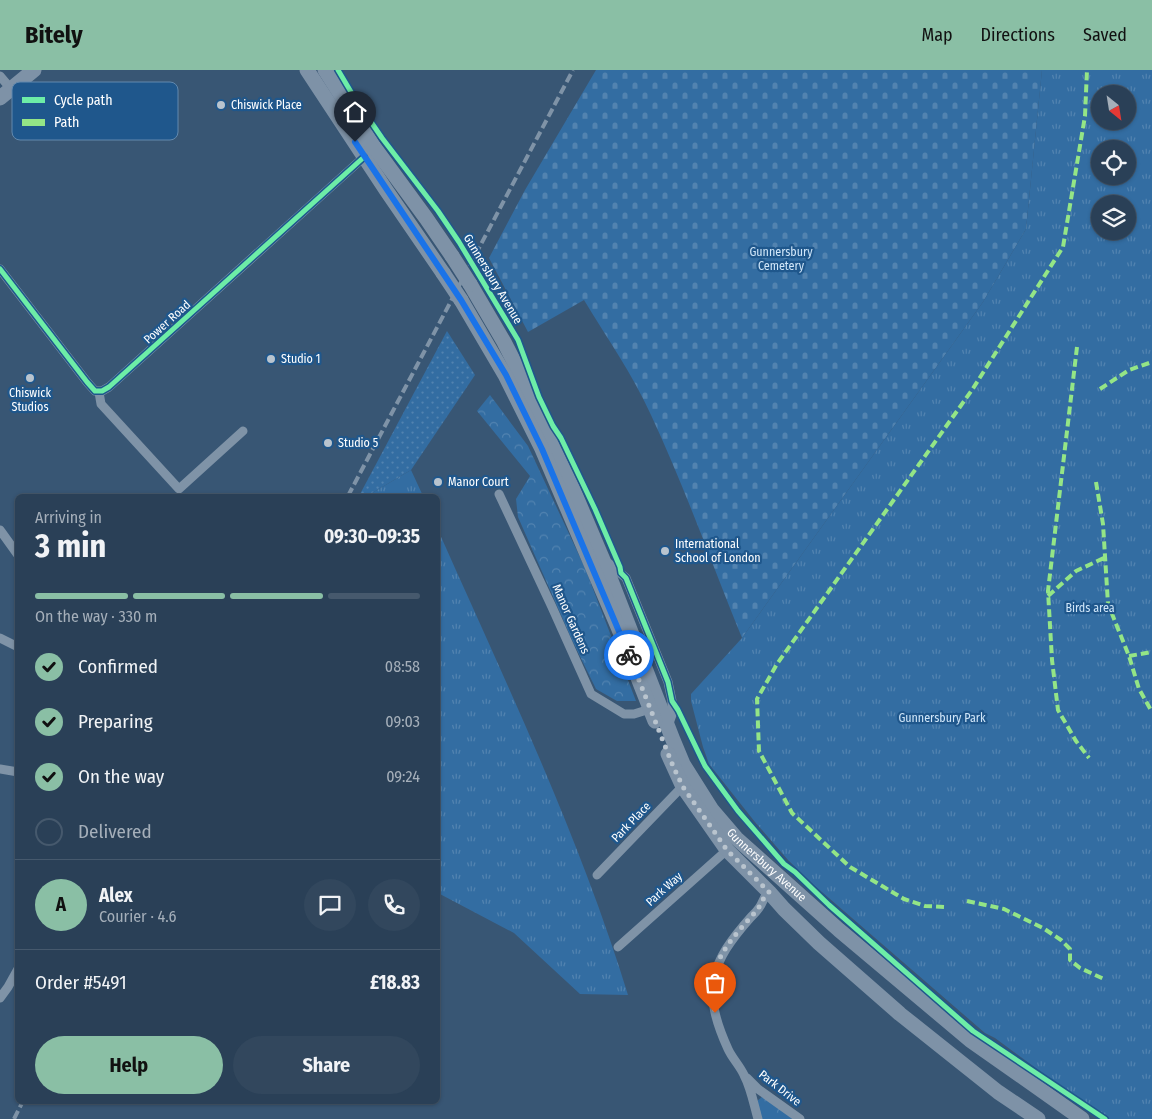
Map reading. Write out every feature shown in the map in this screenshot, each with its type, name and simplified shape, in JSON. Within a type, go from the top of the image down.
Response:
[{"type":"main road","points":[[20,82],[34,70]]},
{"type":"main road","name":"Gunnersbury Avenue","points":[[307,70],[461,300],[506,375],[542,449],[618,627],[650,710],[683,787],[727,850],[819,943],[900,1014],[998,1092],[1038,1119]]},
{"type":"main road","name":"Gunnersbury Avenue","points":[[325,70],[374,147],[452,256],[504,342],[531,395],[603,560],[683,764],[712,810],[736,838],[839,930],[970,1040],[1082,1119]]},
{"type":"street","points":[[0,76],[5,94]]},
{"type":"street","name":"Power Road","points":[[99,392],[109,387],[364,157]]},
{"type":"street","points":[[0,269],[79,372],[93,389],[99,392],[101,404],[179,489],[243,431]]},
{"type":"street","name":"Manor Gardens","points":[[499,494],[591,694],[624,714],[634,714],[650,710]]},
{"type":"street","points":[[0,530],[15,551]]},
{"type":"street","points":[[0,638],[15,646]]},
{"type":"street","points":[[0,769],[15,772]]},
{"type":"street","name":"Park Place","points":[[597,875],[683,787]]},
{"type":"street","name":"Park Way","points":[[618,947],[727,850]]},
{"type":"street","points":[[758,1119],[745,1076],[728,1050],[715,1013],[712,997],[713,979],[722,954],[737,933],[760,907],[769,892]]},
{"type":"street","points":[[0,998],[15,974]]},
{"type":"street","name":"Park Drive","points":[[745,1076],[758,1089],[800,1119]]},
{"type":"green space","name":"Gunnersbury Cemetery","points":[[596,70],[1042,70],[1026,229],[983,302],[742,638],[687,498],[644,400],[584,300],[528,332],[489,258],[525,190]]},
{"type":"green space","name":"Gunnersbury Park","points":[[1042,70],[1152,70],[1152,1119],[1109,1119],[1078,1099],[995,1038],[985,1033],[815,886],[788,860],[709,764],[691,701],[691,694],[742,638],[983,302],[1026,229]]},
{"type":"green space","points":[[447,331],[475,375],[411,470],[370,494],[360,494]]},
{"type":"green space","points":[[490,395],[528,446],[585,568],[636,701],[617,701],[596,689],[572,640],[518,517],[516,499],[530,476],[477,411]]},
{"type":"green space","points":[[411,470],[422,494],[370,494]]},
{"type":"green space","points":[[440,534],[515,702],[564,818],[609,935],[628,995],[580,994],[514,933],[440,894]]},
{"type":"green space","points":[[763,1096],[793,1119],[762,1119],[756,1102]]},
{"type":"railway","points":[[349,494],[573,70]]},
{"type":"railway","points":[[14,1119],[22,1104]]},
{"type":"marked path","points":[[944,907],[925,906],[904,899],[850,867],[792,813],[759,751],[757,699],[777,664],[972,390],[1063,247],[1085,116],[1087,70]]},
{"type":"marked path","points":[[1077,347],[1048,591],[1052,660],[1058,710],[1076,741],[1089,758]]},
{"type":"marked path","points":[[1100,389],[1129,370],[1152,362]]},
{"type":"marked path","points":[[1096,482],[1103,524],[1108,604],[1129,656],[1139,689],[1152,712]]},
{"type":"marked path","points":[[1048,596],[1076,571],[1106,557]]},
{"type":"marked path","points":[[1129,656],[1152,652]]},
{"type":"marked path","points":[[967,901],[1004,909],[1043,928],[1061,940],[1070,949],[1070,960],[1080,968],[1106,980]]},
{"type":"cycle path","points":[[338,70],[382,138],[438,211],[459,242],[518,340],[539,397],[595,509],[621,573],[626,578],[668,682],[672,701],[705,766],[738,811],[784,864],[829,905],[973,1031],[1105,1119]]},
{"type":"cycle path","points":[[0,269],[87,382],[95,391],[102,391],[109,387],[364,157]]},
{"type":"way so far","points":[[629,655],[683,787],[727,850],[769,892],[760,907],[722,954],[713,979],[712,997],[715,1013]]},
{"type":"place","name":"Chiswick Place","points":[[221,105]]},
{"type":"place","name":"Studio 1","points":[[271,359]]},
{"type":"place","name":"Chiswick Studios","points":[[30,378]]},
{"type":"place","name":"Studio 5","points":[[328,443]]},
{"type":"place","name":"Manor Court","points":[[438,482]]},
{"type":"place","name":"International School of London","points":[[665,551]]},
{"type":"route","points":[[355,142],[461,300],[506,375],[542,449],[629,655]]},
{"type":"park label","name":"Birds area","points":[[1090,608]]}]
